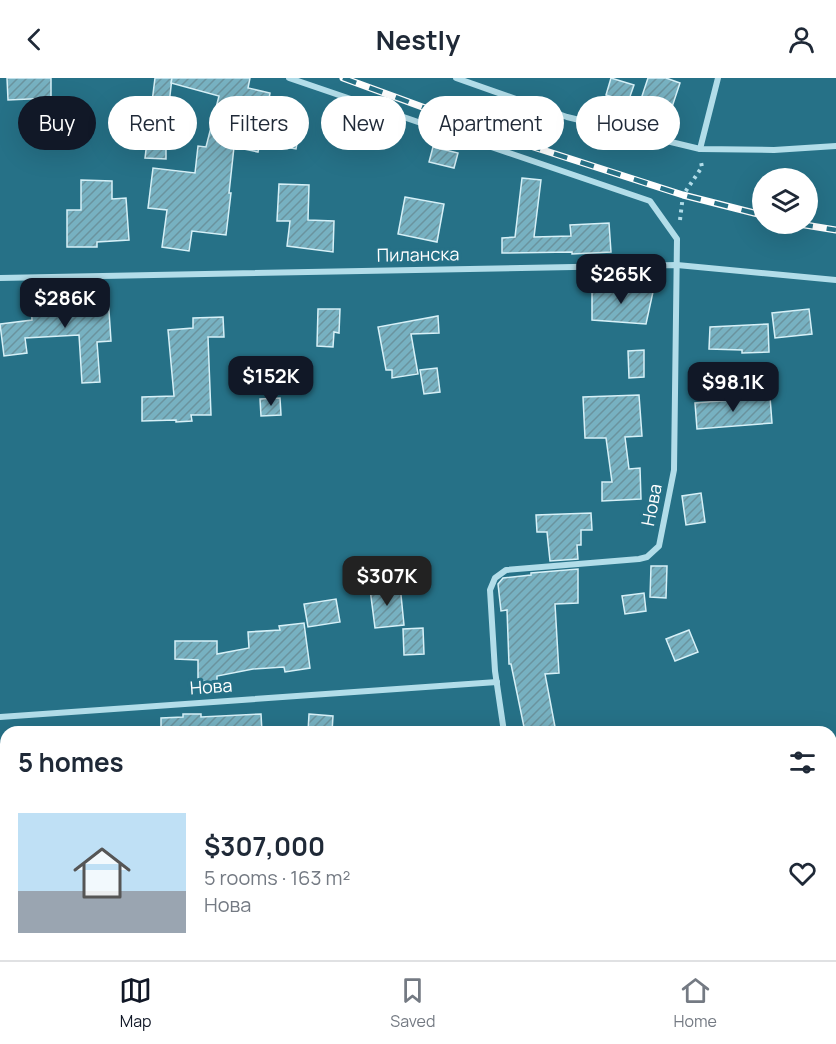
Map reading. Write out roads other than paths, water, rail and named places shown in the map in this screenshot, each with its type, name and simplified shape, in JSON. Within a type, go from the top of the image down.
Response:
[{"type":"street","name":"Нова","points":[[289,78],[650,201],[677,240],[674,470],[659,546],[647,556],[639,559],[506,570],[495,578],[490,590],[497,682],[503,726]]},
{"type":"street","points":[[456,78],[567,117],[700,149],[774,150],[836,146]]},
{"type":"street","points":[[700,149],[718,78]]},
{"type":"street","name":"Пиланска","points":[[0,278],[676,265],[836,280]]},
{"type":"street","name":"Нова","points":[[0,717],[497,682]]},
{"type":"railway","points":[[343,78],[521,143],[683,195],[752,212]]},
{"type":"railway","points":[[818,227],[836,230]]}]
